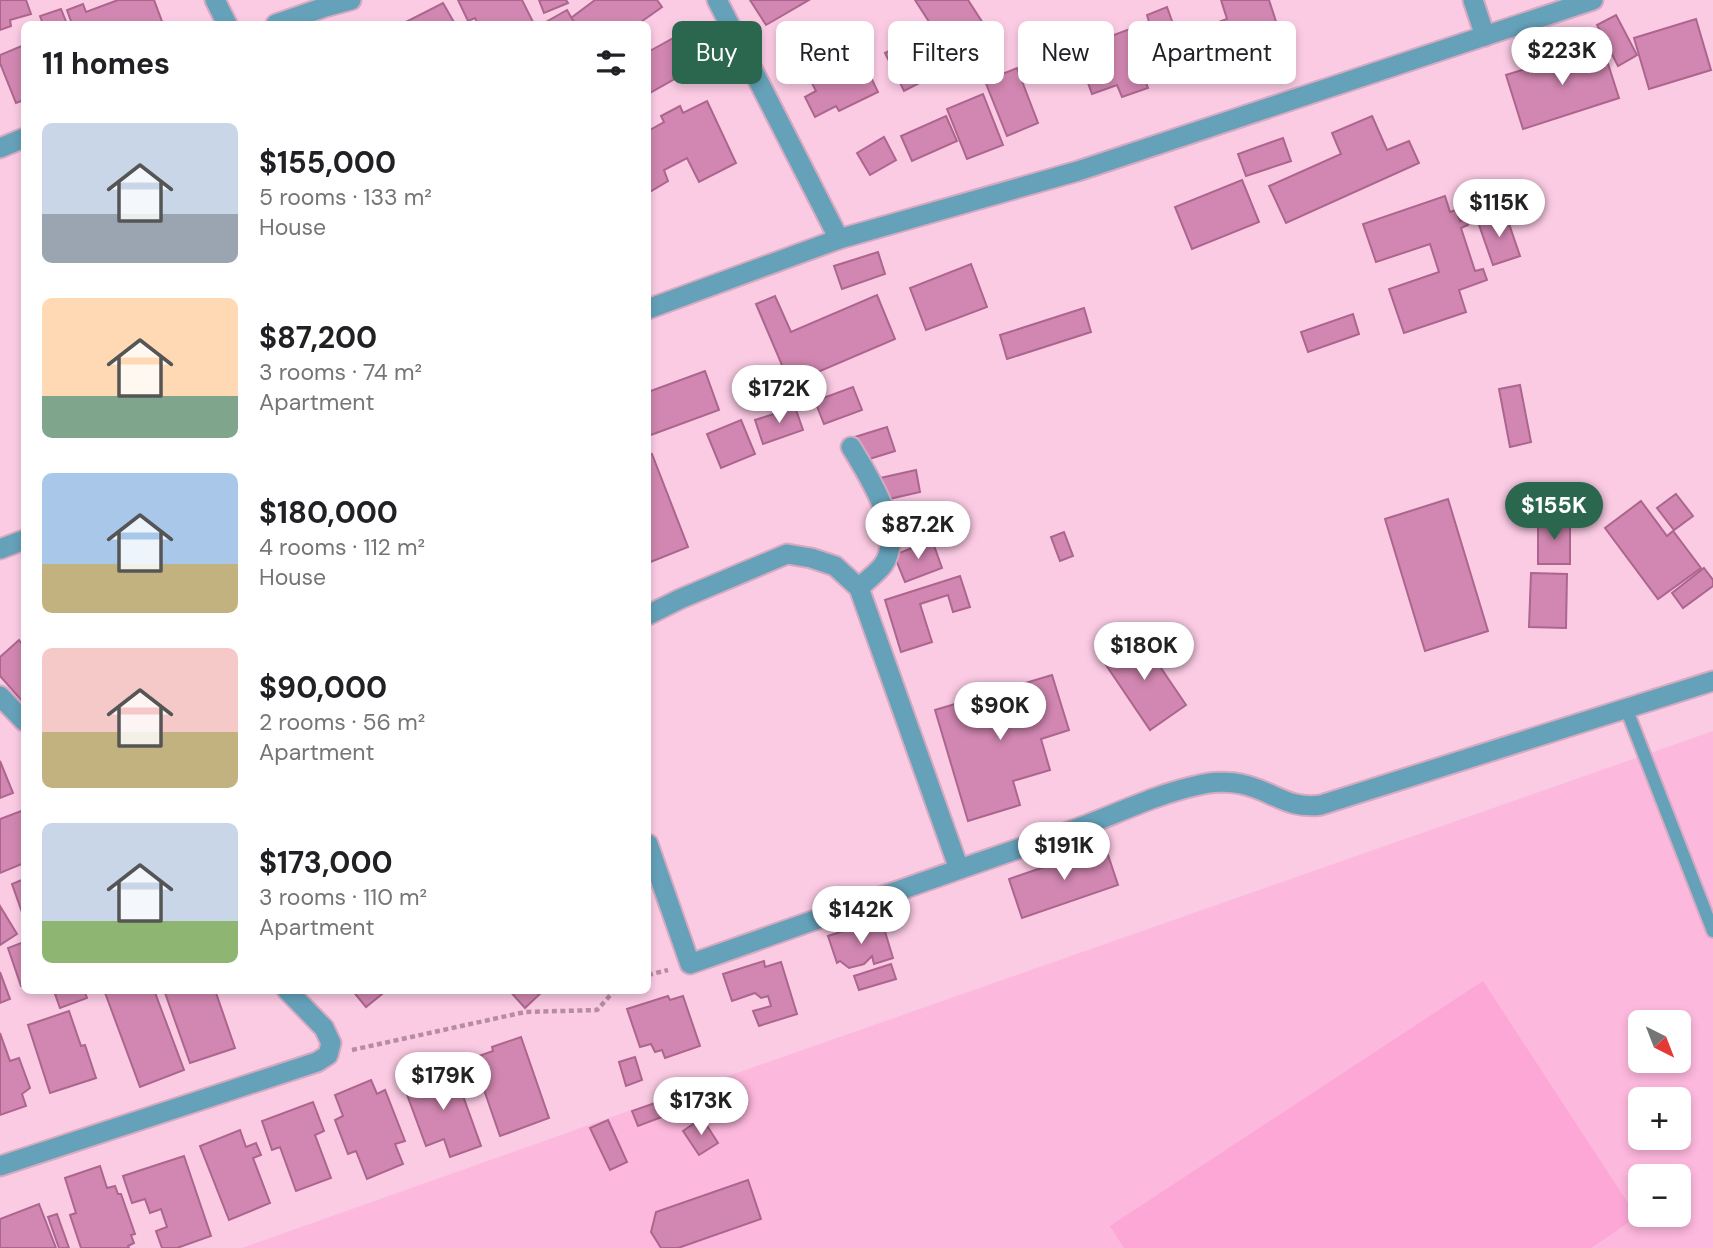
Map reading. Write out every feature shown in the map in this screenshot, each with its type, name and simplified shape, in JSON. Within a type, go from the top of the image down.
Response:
[{"type":"street","points":[[215,0],[226,21]]},
{"type":"street","points":[[285,21],[351,0]]},
{"type":"street","points":[[717,0],[839,239]]},
{"type":"street","points":[[1473,0],[1485,36]]},
{"type":"street","points":[[651,308],[839,239],[1078,171],[1593,0]]},
{"type":"street","points":[[0,148],[21,139]]},
{"type":"street","points":[[851,446],[887,519],[891,542],[884,565],[859,588]]},
{"type":"street","points":[[0,549],[21,541]]},
{"type":"street","points":[[651,614],[787,554],[835,566],[859,588],[959,869]]},
{"type":"street","points":[[651,853],[690,964],[1202,784],[1240,783],[1289,804],[1306,808],[1321,805],[1713,681]]},
{"type":"street","points":[[0,696],[21,718]]},
{"type":"street","points":[[0,1166],[317,1062],[328,1055],[331,1043],[324,1028],[291,994]]},
{"type":"lane","points":[[1626,708],[1713,931]]},
{"type":"path","points":[[328,1055],[525,1012],[597,1010],[611,994]]},
{"type":"shaded area","points":[[1713,731],[1713,1248],[242,1248],[640,1107]]},
{"type":"shaded area","points":[[1483,981],[1628,1203],[1628,1223],[1591,1248],[1124,1248],[1110,1226]]},
{"type":"building","points":[[0,0],[26,0],[31,14],[10,20],[11,26],[0,30]]},
{"type":"building","points":[[118,0],[154,0],[162,21],[71,21],[67,10],[83,4],[86,12]]},
{"type":"building","points":[[458,0],[522,0],[532,21],[476,21],[475,18],[468,21]]},
{"type":"building","points":[[539,0],[566,0],[568,3],[544,13]]},
{"type":"building","points":[[595,0],[657,0],[662,7],[642,21],[574,21],[571,18]]},
{"type":"building","points":[[750,0],[809,0],[766,25]]},
{"type":"building","points":[[915,0],[968,0],[982,21],[929,21]]},
{"type":"building","points":[[1221,0],[1269,0],[1276,21],[1221,21],[1227,19]]},
{"type":"building","points":[[443,3],[453,21],[408,21]]},
{"type":"building","points":[[1167,7],[1172,21],[1149,21],[1147,15]]},
{"type":"building","points":[[61,9],[66,21],[42,21],[40,16]]},
{"type":"building","points":[[567,10],[573,21],[548,21]]},
{"type":"building","points":[[1616,15],[1637,55],[1618,66],[1597,25]]},
{"type":"building","points":[[1696,19],[1711,70],[1649,89],[1634,38]]},
{"type":"building","points":[[1128,30],[1128,84],[1146,84],[1148,88],[1122,97],[1117,85],[1092,94],[1088,84],[1114,84],[1114,35]]},
{"type":"building","points":[[672,39],[672,80],[651,92],[651,50]]},
{"type":"building","points":[[1602,45],[1619,98],[1523,129],[1506,75]]},
{"type":"building","points":[[21,46],[21,101],[16,103],[0,63],[0,55]]},
{"type":"building","points":[[1017,68],[1018,84],[1023,84],[1038,123],[1007,136],[986,84],[1004,84],[1004,73]]},
{"type":"building","points":[[812,84],[874,84],[878,92],[839,111],[836,106],[815,117],[805,97],[816,91]]},
{"type":"building","points":[[900,84],[918,84],[904,91]]},
{"type":"building","points":[[983,94],[1003,145],[967,159],[947,109]]},
{"type":"building","points":[[707,101],[736,163],[699,182],[687,158],[664,170],[668,181],[651,191],[651,129],[664,122],[661,116],[680,106],[683,113]]},
{"type":"building","points":[[946,116],[957,141],[912,161],[901,136]]},
{"type":"building","points":[[1372,116],[1387,150],[1409,141],[1419,163],[1286,223],[1269,186],[1341,154],[1332,133]]},
{"type":"building","points":[[884,137],[896,160],[870,175],[857,153]]},
{"type":"building","points":[[1283,138],[1291,161],[1246,176],[1238,154]]},
{"type":"building","points":[[1242,180],[1259,222],[1192,249],[1175,207]]},
{"type":"building","points":[[1445,196],[1450,212],[1456,210],[1460,221],[1466,219],[1468,225],[1461,228],[1475,271],[1483,269],[1487,280],[1459,290],[1466,312],[1404,333],[1389,289],[1439,272],[1430,244],[1376,262],[1363,224]]},
{"type":"building","points":[[1505,212],[1520,256],[1493,265],[1478,222]]},
{"type":"building","points":[[878,252],[885,274],[842,289],[834,266]]},
{"type":"building","points":[[971,264],[987,307],[926,330],[910,288]]},
{"type":"building","points":[[877,295],[895,339],[790,384],[756,304],[775,296],[791,332]]},
{"type":"building","points":[[1084,308],[1091,332],[1007,359],[1000,335]]},
{"type":"building","points":[[1353,314],[1359,334],[1308,352],[1301,332]]},
{"type":"building","points":[[705,371],[719,410],[651,435],[651,391]]},
{"type":"building","points":[[1520,385],[1531,442],[1510,447],[1499,389]]},
{"type":"building","points":[[853,387],[862,410],[824,424],[815,401]]},
{"type":"building","points":[[795,407],[803,430],[763,444],[755,420]]},
{"type":"building","points":[[741,420],[755,454],[721,468],[707,434]]},
{"type":"building","points":[[887,427],[895,451],[863,461],[855,437]]},
{"type":"building","points":[[651,454],[688,547],[651,562]]},
{"type":"building","points":[[916,470],[920,492],[885,500],[880,478]]},
{"type":"building","points":[[1676,494],[1693,516],[1674,530],[1657,508]]},
{"type":"building","points":[[1448,499],[1488,631],[1425,651],[1385,519]]},
{"type":"building","points":[[1641,501],[1667,536],[1673,531],[1701,568],[1658,599],[1605,528]]},
{"type":"building","points":[[1538,519],[1570,519],[1570,564],[1538,564]]},
{"type":"building","points":[[1064,532],[1073,556],[1060,561],[1051,537]]},
{"type":"building","points":[[932,540],[942,568],[905,582],[894,555]]},
{"type":"building","points":[[1704,568],[1713,580],[1713,586],[1683,608],[1672,593]]},
{"type":"building","points":[[1531,573],[1567,574],[1566,628],[1529,627]]},
{"type":"building","points":[[960,576],[970,607],[953,612],[948,595],[920,604],[932,642],[901,652],[885,600]]},
{"type":"building","points":[[1138,634],[1186,705],[1150,730],[1102,659]]},
{"type":"building","points":[[19,640],[21,700],[0,676],[0,657]]},
{"type":"building","points":[[1052,675],[1069,730],[1041,739],[1050,770],[1013,781],[1020,805],[968,821],[935,710]]},
{"type":"building","points":[[0,761],[13,793],[0,798]]},
{"type":"building","points":[[21,811],[21,864],[0,873],[0,819]]},
{"type":"building","points":[[1105,846],[1118,885],[1022,918],[1009,879]]},
{"type":"building","points":[[21,880],[21,910],[12,884]]},
{"type":"building","points":[[0,906],[17,934],[0,945]]},
{"type":"building","points":[[866,924],[868,930],[883,925],[893,958],[874,964],[872,956],[864,964],[849,968],[840,961],[837,963],[828,936]]},
{"type":"building","points":[[21,943],[21,986],[8,948]]},
{"type":"building","points":[[764,961],[765,967],[781,962],[797,1014],[759,1026],[753,1011],[771,1006],[768,996],[761,998],[755,993],[732,1001],[723,974]]},
{"type":"building","points":[[891,964],[896,979],[859,990],[854,976]]},
{"type":"building","points":[[0,972],[10,999],[0,1003]]},
{"type":"building","points":[[55,994],[86,994],[87,998],[60,1008]]},
{"type":"building","points":[[105,994],[156,994],[184,1070],[140,1087]]},
{"type":"building","points":[[165,994],[216,994],[235,1048],[190,1063]]},
{"type":"building","points":[[355,994],[382,994],[366,1007]]},
{"type":"building","points":[[513,994],[540,994],[525,1008]]},
{"type":"building","points":[[668,996],[670,1000],[683,996],[700,1046],[665,1058],[662,1050],[655,1052],[651,1044],[640,1047],[627,1009]]},
{"type":"building","points":[[69,1011],[81,1046],[85,1045],[96,1078],[50,1093],[28,1025]]},
{"type":"building","points":[[0,1033],[10,1061],[19,1058],[30,1088],[22,1094],[26,1106],[0,1115]]},
{"type":"building","points":[[521,1037],[549,1118],[500,1136],[473,1058],[493,1051],[492,1047]]},
{"type":"building","points":[[635,1057],[642,1080],[626,1086],[619,1062]]},
{"type":"building","points":[[453,1068],[481,1146],[450,1157],[444,1139],[426,1146],[406,1092],[411,1091],[408,1082]]},
{"type":"building","points":[[371,1080],[377,1094],[385,1090],[405,1141],[395,1144],[403,1164],[367,1179],[356,1151],[348,1154],[335,1120],[343,1116],[335,1095]]},
{"type":"building","points":[[669,1098],[675,1112],[638,1126],[632,1111]]},
{"type":"building","points":[[313,1102],[324,1131],[315,1135],[331,1178],[296,1191],[280,1147],[272,1150],[262,1121]]},
{"type":"building","points":[[702,1118],[718,1143],[699,1155],[683,1131]]},
{"type":"building","points":[[608,1120],[627,1162],[610,1170],[590,1128]]},
{"type":"building","points":[[240,1130],[246,1147],[256,1143],[261,1155],[253,1158],[270,1203],[229,1220],[200,1146]]},
{"type":"building","points":[[184,1156],[211,1236],[177,1248],[162,1248],[156,1231],[167,1227],[161,1209],[150,1213],[145,1199],[132,1203],[123,1176]]},
{"type":"building","points":[[100,1166],[107,1188],[115,1186],[118,1194],[121,1194],[135,1234],[131,1235],[134,1243],[128,1246],[129,1248],[81,1248],[70,1215],[76,1213],[65,1178]]},
{"type":"building","points":[[748,1180],[761,1219],[678,1248],[661,1248],[651,1232],[656,1212]]},
{"type":"building","points":[[39,1204],[56,1248],[0,1248],[0,1219]]},
{"type":"building","points":[[57,1214],[69,1248],[59,1248],[48,1217]]}]
